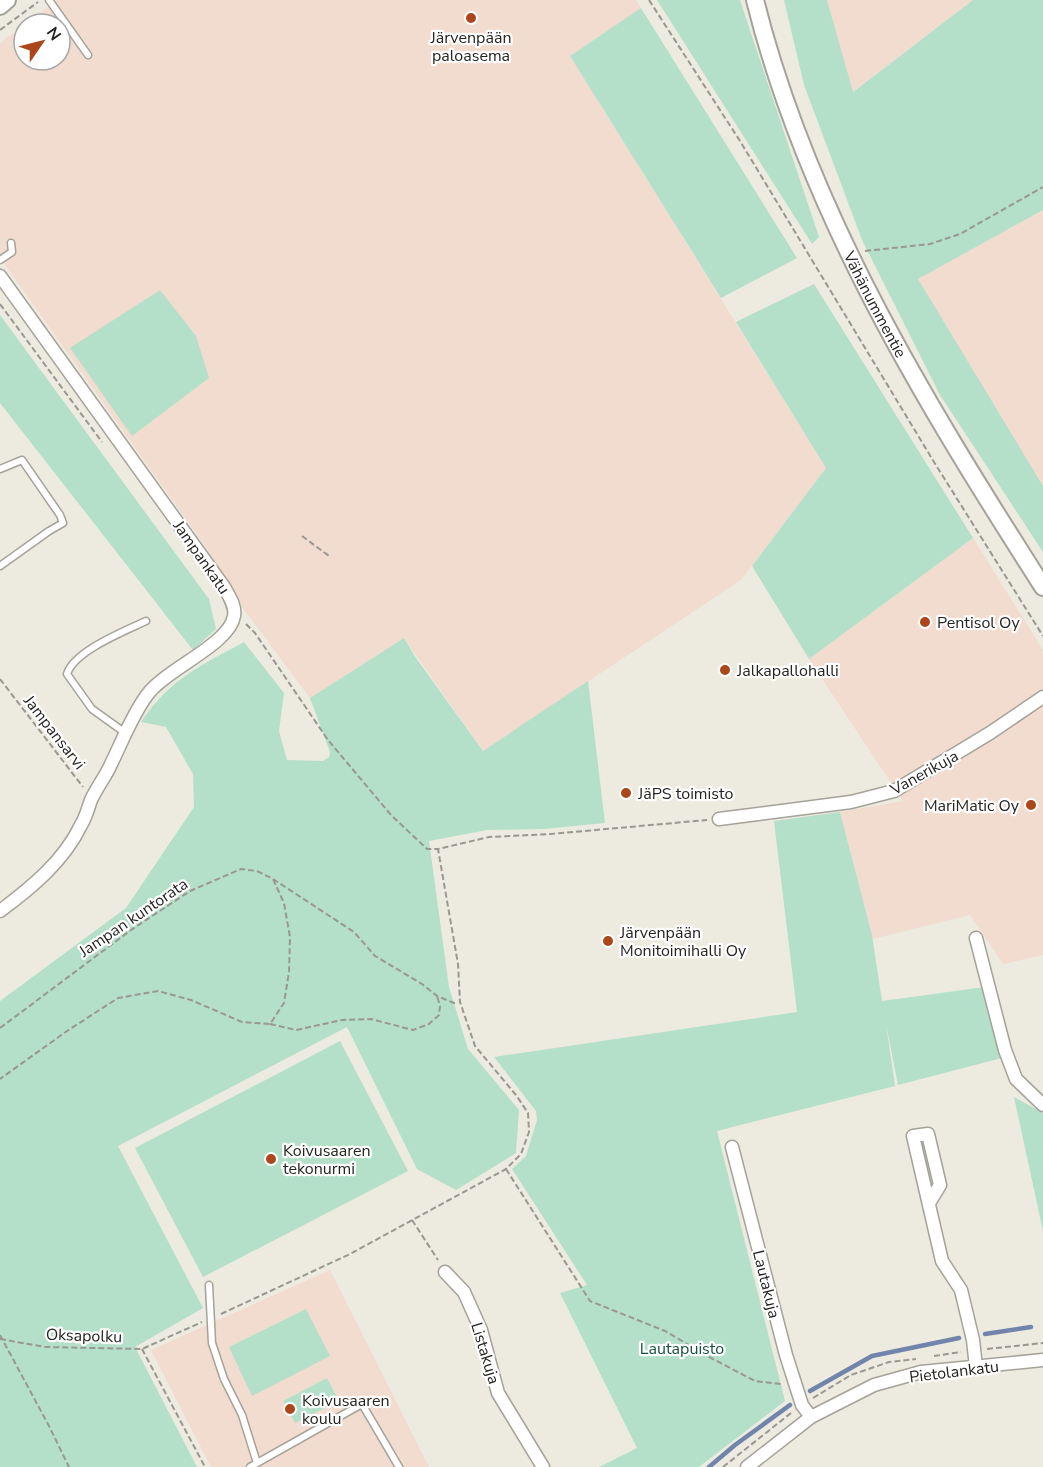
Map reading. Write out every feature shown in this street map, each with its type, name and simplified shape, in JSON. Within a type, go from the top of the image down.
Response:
[{"type":"main road","points":[[0,6],[8,0]]},
{"type":"main road","name":"Vähänummentie","points":[[755,0],[802,146],[849,253],[900,351],[965,462],[1043,587]]},
{"type":"street","name":"Jampankatu","points":[[0,911],[34,885],[62,854],[81,826],[124,732],[148,693],[179,667],[222,637],[231,627],[235,614],[232,600],[224,587],[2,281]]},
{"type":"street","name":"Vanerikuja","points":[[719,819],[851,802],[894,791],[990,733],[1043,697]]},
{"type":"street","points":[[976,938],[1005,1050],[1016,1079],[1043,1105]]},
{"type":"street","points":[[929,1203],[940,1185],[928,1134],[913,1136],[942,1261],[961,1290],[973,1340],[976,1367]]},
{"type":"street","name":"Lautakuja","points":[[732,1147],[770,1299],[802,1405],[811,1417]]},
{"type":"street","name":"Listakuja","points":[[445,1272],[464,1292],[481,1330],[498,1392],[543,1467]]},
{"type":"street","name":"Pietolankatu","points":[[747,1467],[811,1417],[874,1385],[921,1372],[1043,1360]]},
{"type":"lane","points":[[49,0],[88,55]]},
{"type":"lane","points":[[0,260],[12,252],[11,243]]},
{"type":"lane","points":[[0,469],[22,460],[60,515],[63,523],[0,566]]},
{"type":"lane","points":[[124,732],[92,709],[67,674],[69,666],[96,645],[146,621]]},
{"type":"lane","points":[[209,1285],[212,1343],[224,1379],[242,1415],[257,1463]]},
{"type":"lane","points":[[250,1467],[362,1404],[399,1467]]},
{"type":"path","points":[[0,30],[40,0]]},
{"type":"path","points":[[649,0],[740,141],[934,462],[1043,636]]},
{"type":"path","points":[[849,253],[930,244],[960,234],[1043,187]]},
{"type":"path","points":[[302,536],[329,556]]},
{"type":"path","points":[[235,614],[255,633],[328,740],[391,815],[427,849],[438,849],[489,837],[551,834],[719,819]]},
{"type":"path","name":"Jampansarvi","points":[[0,679],[92,798]]},
{"type":"path","points":[[142,1349],[350,1254],[506,1169],[521,1154],[529,1132],[528,1113],[475,1046],[460,1002],[458,964],[438,849]]},
{"type":"path","name":"Jampan kuntorata","points":[[0,1028],[131,930],[190,891],[241,869],[257,871],[273,879],[354,932],[375,956],[422,984],[437,996]]},
{"type":"path","points":[[270,1024],[284,1003],[290,972],[290,937],[284,903],[273,879]]},
{"type":"path","points":[[0,1079],[118,998],[158,991],[191,1000],[242,1022],[270,1024],[296,1030],[342,1020],[371,1018],[414,1030],[429,1024],[439,1015],[440,1006],[437,996]]},
{"type":"path","points":[[437,996],[454,1003],[460,1002]]},
{"type":"path","points":[[506,1169],[590,1301],[665,1331],[755,1382],[796,1385]]},
{"type":"path","points":[[412,1220],[445,1272]]},
{"type":"path","points":[[0,1338],[50,1425],[69,1467]]},
{"type":"path","name":"Oksapolku","points":[[0,1338],[45,1347],[142,1349],[204,1467]]},
{"type":"shaded area","points":[[57,0],[636,0],[641,8],[570,56],[826,468],[741,580],[483,751],[404,638],[310,698],[245,611],[203,543],[0,258],[0,43],[12,34],[12,72],[72,72],[72,12],[42,12]]},
{"type":"shaded area","points":[[827,0],[973,0],[852,92]]},
{"type":"shaded area","points":[[1043,210],[1043,487],[917,279]]},
{"type":"shaded area","points":[[973,538],[1043,650],[1043,955],[1003,964],[970,915],[873,939],[840,812],[903,801],[809,659]]},
{"type":"shaded area","name":"Koivusaaren koulu","points":[[330,1270],[429,1467],[211,1467],[151,1350]]},
{"type":"green space","points":[[657,0],[740,0],[819,237],[812,244]]},
{"type":"green space","points":[[784,0],[827,0],[853,92],[973,0],[1043,0],[1043,210],[918,279],[1043,486],[1043,552],[940,395],[862,240],[804,85]]},
{"type":"green space","points":[[641,8],[797,258],[721,298],[570,56]]},
{"type":"green space","points":[[814,284],[973,538],[809,659],[752,566],[826,468],[736,322]]},
{"type":"green space","points":[[160,290],[196,336],[209,378],[132,436],[70,348]]},
{"type":"green space","points":[[0,315],[209,599],[216,629],[193,650],[0,403]]},
{"type":"green space","points":[[404,638],[483,751],[588,681],[605,823],[544,829],[487,830],[429,841],[449,987],[468,1049],[519,1110],[516,1153],[456,1190],[417,1169],[347,1027],[118,1146],[203,1308],[135,1347],[197,1467],[0,1467],[0,1001],[126,908],[194,807],[193,774],[166,727],[141,722],[152,707],[175,684],[244,642],[284,693],[279,731],[287,760],[323,761],[329,757],[330,752],[310,698]]},
{"type":"green space","name":"Lautapuisto","points":[[840,812],[872,935],[882,1001],[985,987],[1002,1058],[898,1085],[886,1024],[895,1086],[717,1131],[785,1401],[699,1467],[599,1467],[637,1448],[560,1293],[587,1285],[512,1169],[526,1156],[537,1120],[536,1111],[494,1057],[797,1012],[774,821]]},
{"type":"green space","name":"Koivusaaren tekonurmi","points":[[340,1041],[408,1171],[203,1277],[135,1148]]},
{"type":"green space","points":[[1014,1097],[1043,1113],[1043,1231]]},
{"type":"green space","points":[[306,1309],[330,1356],[252,1396],[229,1347]]},
{"type":"green space","points":[[327,1378],[339,1401],[295,1423],[283,1401]]},
{"type":"waterway","points":[[985,1334],[1031,1327]]},
{"type":"waterway","points":[[810,1391],[872,1356],[959,1338]]},
{"type":"waterway","points":[[709,1467],[790,1405]]},
{"type":"place","name":"Järvenpään paloasema","points":[[471,18]]},
{"type":"place","name":"Pentisol Oy","points":[[925,622]]},
{"type":"place","name":"Jalkapallohalli","points":[[725,670]]},
{"type":"place","name":"JäPS toimisto","points":[[626,793]]},
{"type":"place","name":"MariMatic Oy","points":[[1031,805]]},
{"type":"place","name":"Järvenpään Monitoimihalli Oy","points":[[608,941]]},
{"type":"place","name":"Koivusaaren tekonurmi","points":[[271,1159]]},
{"type":"place","name":"Koivusaaren koulu","points":[[290,1409]]}]
